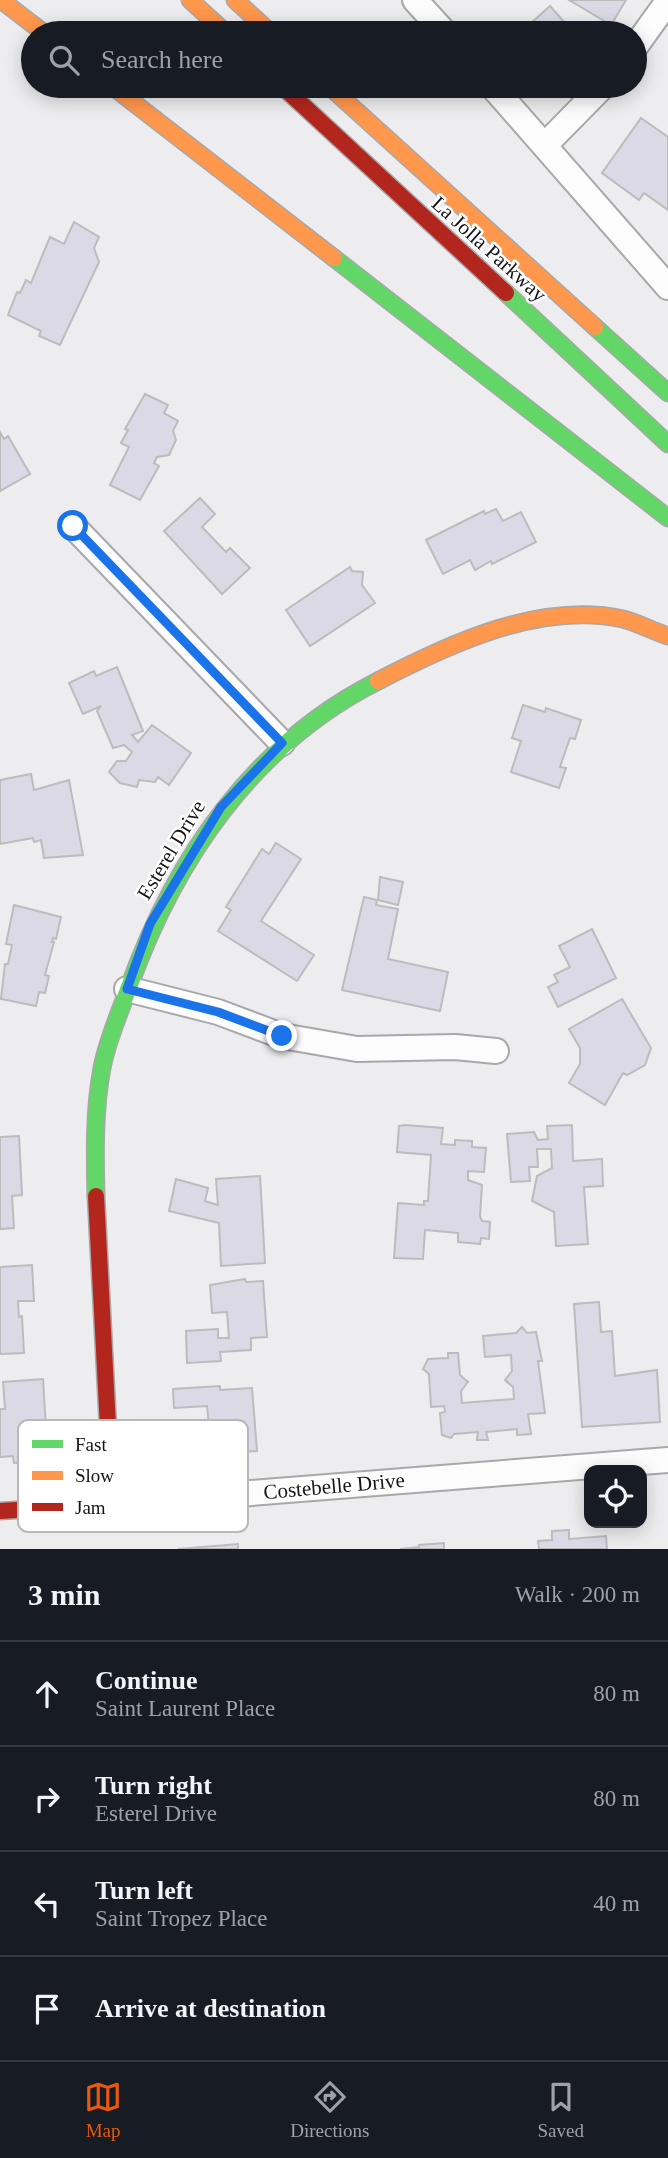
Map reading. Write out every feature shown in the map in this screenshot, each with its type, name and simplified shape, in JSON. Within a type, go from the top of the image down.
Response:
[{"type":"main road","points":[[1,0],[28,21]]},
{"type":"main road","points":[[190,0],[213,21]]},
{"type":"main road","points":[[235,0],[258,21]]},
{"type":"main road","points":[[126,98],[668,518]]},
{"type":"main road","name":"La Jolla Parkway","points":[[295,98],[668,444]]},
{"type":"main road","name":"La Jolla Parkway","points":[[342,98],[668,393]]},
{"type":"main road","name":"Esterel Drive","points":[[108,1420],[94,1160],[102,1068],[150,924],[221,807],[282,743],[305,724],[382,677],[471,638],[555,618],[594,615],[624,620],[668,636]]},
{"type":"main road","name":"Costebelle Drive","points":[[0,1511],[18,1510]]},
{"type":"street","points":[[415,0],[434,21]]},
{"type":"street","points":[[647,30],[668,1]]},
{"type":"street","points":[[503,98],[668,288]]},
{"type":"street","points":[[545,145],[591,98]]},
{"type":"street","points":[[73,526],[282,743]]},
{"type":"street","points":[[127,989],[218,1012],[282,1036],[357,1049],[455,1047],[496,1051]]},
{"type":"street","name":"Costebelle Drive","points":[[248,1493],[668,1460]]},
{"type":"building","points":[[569,0],[626,0],[613,21],[604,21]]},
{"type":"building","points":[[550,6],[563,21],[533,21]]},
{"type":"building","points":[[641,118],[668,137],[668,210],[644,193],[639,200],[602,173]]},
{"type":"building","points":[[74,222],[99,237],[94,248],[99,262],[60,345],[39,336],[41,331],[8,315],[17,292],[20,293],[26,280],[31,283],[50,237],[64,244]]},
{"type":"building","points":[[145,394],[168,405],[164,413],[178,421],[173,431],[176,440],[169,455],[157,457],[154,463],[159,466],[140,500],[110,485],[129,447],[121,443],[128,430],[125,429]]},
{"type":"building","points":[[0,432],[4,439],[8,436],[30,474],[0,491]]},
{"type":"building","points":[[200,498],[215,514],[202,527],[226,552],[230,548],[250,568],[222,594],[164,531]]},
{"type":"building","points":[[496,509],[503,521],[521,512],[536,542],[475,570],[470,560],[443,574],[426,540],[484,511],[485,514]]},
{"type":"building","points":[[350,567],[352,571],[363,572],[362,585],[375,603],[310,646],[286,610]]},
{"type":"building","points":[[117,667],[143,731],[132,735],[138,742],[152,725],[191,753],[169,785],[158,777],[155,782],[139,780],[137,787],[120,783],[109,772],[117,761],[126,761],[132,752],[124,745],[113,748],[97,711],[101,706],[83,714],[69,683],[94,671],[96,676]]},
{"type":"building","points":[[523,705],[545,712],[546,708],[581,720],[575,739],[570,738],[560,767],[566,768],[559,788],[511,772],[521,741],[512,738]]},
{"type":"building","points":[[31,774],[34,790],[69,780],[83,855],[44,858],[41,840],[34,842],[33,838],[0,844],[0,780]]},
{"type":"building","points":[[276,843],[301,859],[261,921],[314,955],[297,981],[218,931],[231,910],[226,907],[262,849],[269,854]]},
{"type":"building","points":[[380,877],[403,882],[398,905],[378,900]]},
{"type":"building","points":[[364,897],[377,900],[376,905],[398,909],[388,959],[448,972],[440,1011],[342,990]]},
{"type":"building","points":[[14,905],[61,917],[56,939],[53,938],[45,975],[49,976],[45,993],[39,992],[36,1006],[1,999],[5,964],[8,964],[12,945],[6,944]]},
{"type":"building","points":[[592,929],[616,978],[558,1007],[548,987],[558,982],[554,975],[570,967],[559,946]]},
{"type":"building","points":[[622,999],[651,1048],[645,1065],[627,1075],[623,1073],[605,1105],[569,1083],[580,1064],[580,1048],[569,1029]]},
{"type":"building","points":[[572,1125],[573,1161],[602,1159],[603,1186],[584,1187],[588,1244],[556,1246],[554,1212],[532,1201],[537,1176],[552,1168],[551,1149],[537,1149],[538,1167],[529,1167],[530,1181],[511,1182],[507,1134],[534,1132],[538,1140],[548,1139],[547,1126]]},
{"type":"building","points":[[399,1126],[443,1128],[441,1144],[455,1145],[455,1140],[472,1141],[472,1147],[486,1148],[484,1172],[468,1171],[468,1180],[482,1185],[480,1216],[482,1221],[490,1222],[489,1239],[481,1238],[480,1244],[458,1242],[458,1233],[425,1230],[423,1259],[394,1258],[398,1203],[424,1205],[424,1201],[428,1201],[431,1155],[397,1152]]},
{"type":"building","points":[[19,1136],[22,1195],[12,1196],[14,1228],[0,1229],[0,1137]]},
{"type":"building","points":[[260,1176],[265,1263],[221,1266],[219,1223],[169,1211],[176,1179],[208,1188],[205,1201],[218,1205],[216,1179]]},
{"type":"building","points":[[32,1265],[34,1301],[18,1301],[19,1317],[22,1316],[24,1353],[0,1354],[0,1267]]},
{"type":"building","points":[[245,1279],[246,1282],[263,1281],[267,1337],[251,1338],[251,1350],[220,1352],[221,1361],[187,1363],[186,1331],[218,1329],[218,1338],[229,1338],[227,1312],[212,1313],[210,1285]]},
{"type":"building","points":[[599,1302],[601,1332],[612,1331],[615,1376],[657,1370],[660,1422],[582,1427],[574,1304]]},
{"type":"building","points":[[522,1327],[527,1333],[536,1332],[542,1361],[538,1361],[545,1413],[528,1414],[531,1434],[517,1435],[517,1429],[486,1432],[488,1440],[477,1440],[478,1432],[454,1434],[451,1438],[442,1435],[440,1413],[445,1412],[444,1406],[431,1407],[429,1374],[423,1369],[428,1359],[448,1358],[448,1353],[458,1353],[460,1375],[468,1382],[461,1391],[462,1403],[514,1399],[513,1387],[505,1380],[512,1371],[511,1355],[485,1357],[483,1336],[516,1333]]},
{"type":"building","points":[[43,1379],[46,1420],[18,1420],[18,1463],[14,1463],[13,1456],[0,1457],[0,1409],[5,1409],[3,1382]]},
{"type":"building","points":[[220,1386],[220,1390],[252,1388],[257,1451],[248,1452],[248,1420],[208,1420],[207,1406],[174,1408],[173,1389]]},
{"type":"building","points":[[569,1530],[569,1539],[606,1536],[607,1549],[539,1549],[538,1541],[552,1540],[552,1531]]},
{"type":"building","points":[[444,1543],[444,1549],[400,1549],[419,1545]]},
{"type":"building","points":[[238,1544],[238,1549],[178,1549]]},
{"type":"traffic: fast","points":[[334,258],[668,518]]},
{"type":"traffic: fast","points":[[506,293],[668,444]]},
{"type":"traffic: fast","points":[[595,327],[668,393]]},
{"type":"traffic: fast","points":[[96,1196],[96,1116],[104,1058],[148,940],[170,894],[195,851],[224,810],[256,772],[293,737],[333,707],[378,681]]},
{"type":"traffic: slow","points":[[1,0],[28,21]]},
{"type":"traffic: slow","points":[[190,0],[213,21]]},
{"type":"traffic: slow","points":[[235,0],[258,21]]},
{"type":"traffic: slow","points":[[127,98],[334,258]]},
{"type":"traffic: slow","points":[[342,98],[595,327]]},
{"type":"traffic: slow","points":[[378,681],[465,640],[496,629],[560,616],[592,615],[623,619],[668,636]]},
{"type":"traffic: jam","points":[[295,98],[506,293]]},
{"type":"traffic: jam","points":[[96,1196],[108,1420]]},
{"type":"traffic: jam","points":[[0,1511],[18,1510]]},
{"type":"route","points":[[73,526],[282,743],[221,807],[150,924],[127,989],[218,1012],[282,1036]]}]
